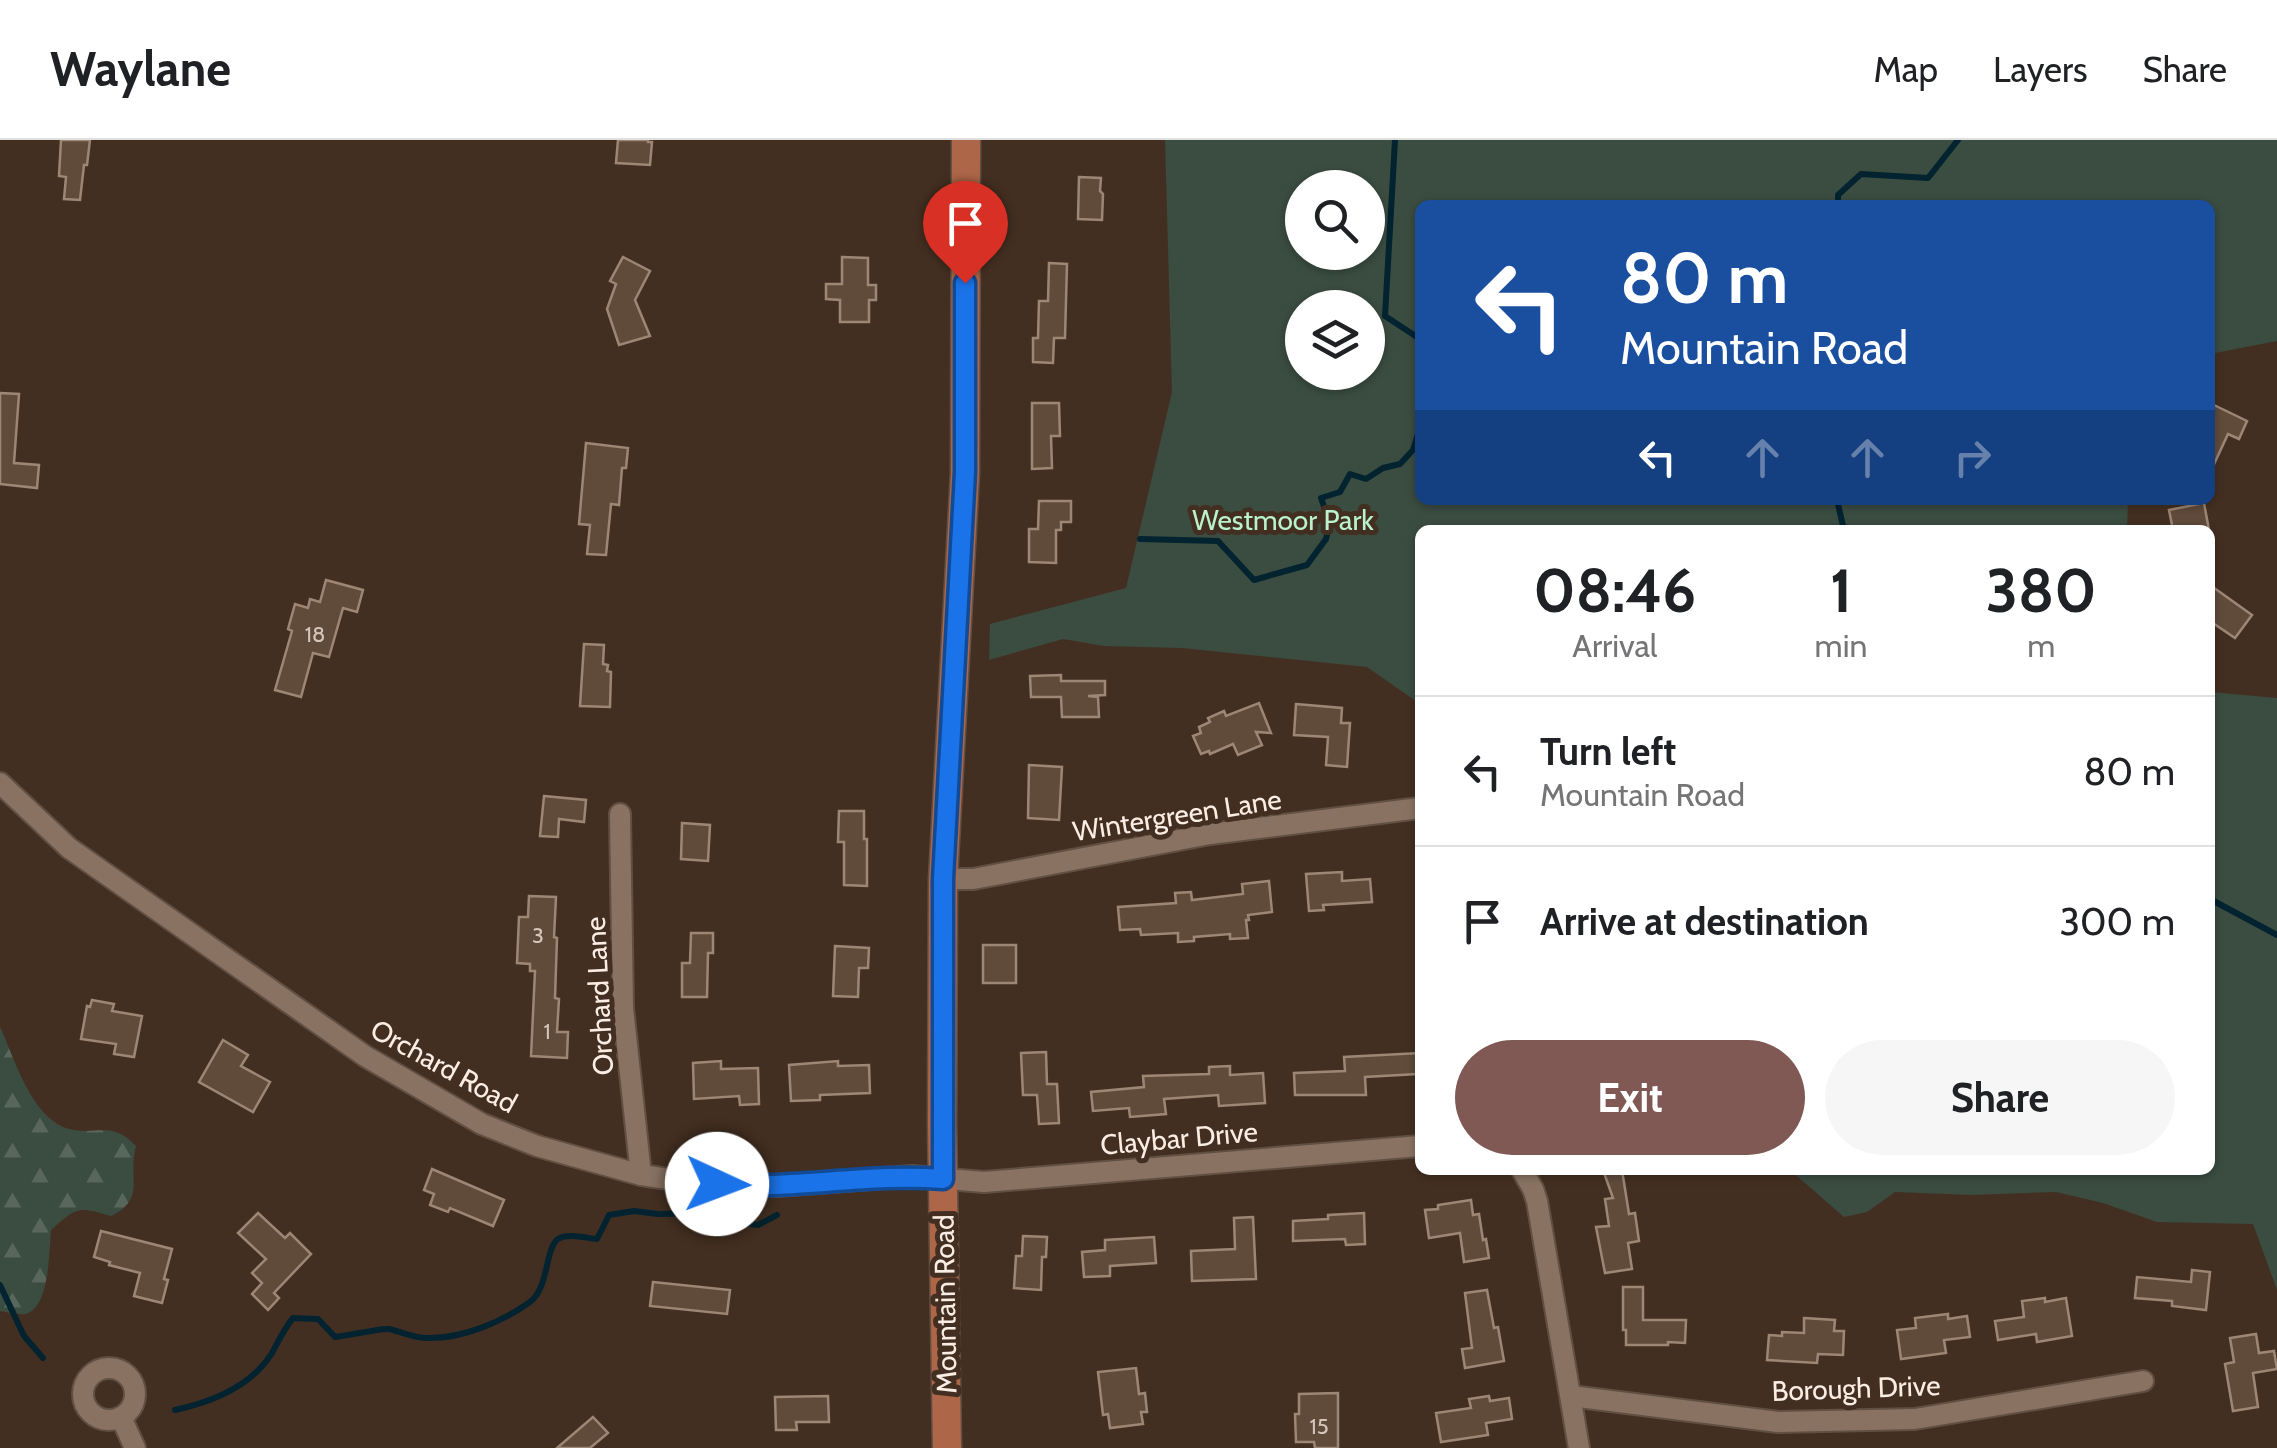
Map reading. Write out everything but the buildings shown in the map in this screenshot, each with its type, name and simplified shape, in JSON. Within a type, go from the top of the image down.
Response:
[{"type":"main road","name":"Mountain Road","points":[[947,1448],[943,879],[965,472],[966,140]]},
{"type":"street","name":"Orchard Road","points":[[0,782],[69,848],[365,1056],[482,1124],[537,1146],[641,1175],[696,1183],[757,1186],[912,1176],[943,1179]]},
{"type":"street","name":"Wintergreen Lane","points":[[943,879],[973,878],[1210,834],[1415,809]]},
{"type":"street","name":"Orchard Lane","points":[[620,814],[623,1008],[641,1175]]},
{"type":"street","name":"Claybar Drive","points":[[943,1179],[984,1182],[1415,1146]]},
{"type":"street","points":[[1525,1175],[1537,1201],[1579,1448]]},
{"type":"street","name":"Borough Drive","points":[[1571,1396],[1778,1422],[1915,1419],[2143,1381]]},
{"type":"street","points":[[122,1417],[135,1448]]},
{"type":"green space","name":"Westmoor Park","points":[[1165,140],[2277,140],[2277,341],[2215,353],[2215,200],[1415,200],[1415,505],[2128,505],[2127,525],[1415,525],[1415,701],[1367,667],[1182,648],[1104,646],[1063,639],[989,660],[990,624],[1126,588],[1172,392]]},
{"type":"green space","points":[[2215,692],[2277,698],[2277,1290],[2253,1224],[2157,1222],[2056,1192],[1895,1192],[1867,1212],[1844,1217],[1796,1175],[2215,1175]]},
{"type":"green space","points":[[0,1027],[26,1086],[44,1113],[69,1129],[119,1133],[136,1146],[129,1202],[111,1216],[78,1211],[51,1230],[44,1290],[33,1310],[25,1314],[0,1311]]},
{"type":"waterway","points":[[1395,140],[1385,316],[1415,336]]},
{"type":"waterway","points":[[1838,200],[1838,195],[1861,174],[1928,178],[1958,140]]},
{"type":"waterway","points":[[1140,539],[1218,541],[1254,580],[1307,565],[1326,539],[1330,523],[1321,498],[1340,492],[1350,474],[1366,479],[1383,468],[1400,464],[1415,443]]},
{"type":"waterway","points":[[1838,505],[1843,525]]},
{"type":"waterway","points":[[2215,902],[2277,935]]},
{"type":"waterway","points":[[175,1410],[242,1384],[263,1365],[293,1318],[318,1319],[335,1337],[389,1329],[417,1337],[440,1338],[494,1322],[536,1296],[558,1239],[597,1239],[609,1215],[634,1211],[714,1213],[758,1225],[777,1215]]},
{"type":"waterway","points":[[0,1285],[24,1336],[43,1358]]},
{"type":"route","points":[[717,1184],[776,1186],[912,1176],[943,1179],[943,879],[965,472],[965,283]]}]
